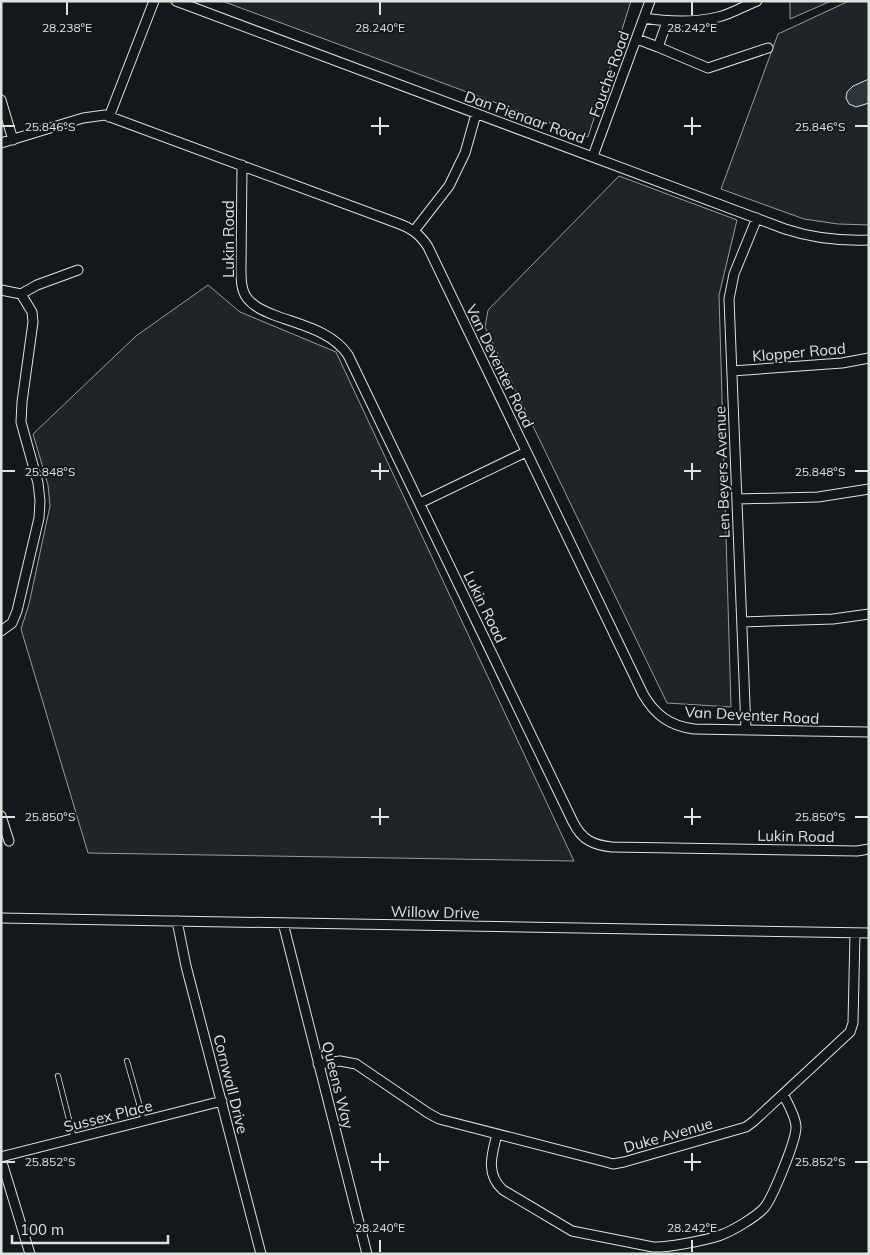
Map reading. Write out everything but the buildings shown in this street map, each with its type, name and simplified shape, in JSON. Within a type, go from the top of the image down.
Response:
[{"type":"street","points":[[110,116],[154,1]]},
{"type":"street","name":"Dan Pienaar Road","points":[[176,1],[805,235],[836,239],[869,240]]},
{"type":"street","name":"Fouche Road","points":[[593,156],[650,1]]},
{"type":"street","points":[[644,18],[667,22],[691,22],[719,17],[757,1]]},
{"type":"street","points":[[658,47],[667,22]]},
{"type":"street","points":[[637,39],[708,68],[768,48]]},
{"type":"street","points":[[1,100],[13,140]]},
{"type":"street","points":[[414,231],[449,186],[465,153],[476,114]]},
{"type":"street","name":"Van Deventer Road","points":[[1,143],[91,116],[110,116],[414,231],[428,247],[643,694],[653,710],[662,718],[682,728],[869,732]]},
{"type":"street","name":"Lukin Road","points":[[242,165],[241,283],[244,293],[260,309],[330,337],[348,355],[577,830],[594,844],[612,846],[857,851],[869,849]]},
{"type":"street","name":"Len Beyers Avenue","points":[[746,730],[730,293],[734,274],[757,218]]},
{"type":"street","points":[[1,290],[21,294],[38,285],[78,270]]},
{"type":"street","points":[[1,631],[12,623],[17,611],[40,507],[38,483],[21,422],[33,322],[32,312],[21,294]]},
{"type":"street","name":"Klopper Road","points":[[732,371],[842,363],[869,358]]},
{"type":"street","points":[[420,503],[526,452]]},
{"type":"street","points":[[737,499],[818,497],[869,489]]},
{"type":"street","points":[[742,622],[833,619],[869,614]]},
{"type":"street","points":[[1,816],[9,841]]},
{"type":"street","name":"Willow Drive","points":[[1,918],[869,933]]},
{"type":"street","name":"Cornwall Drive","points":[[177,921],[181,945],[261,1254]]},
{"type":"street","name":"Queens Way","points":[[283,922],[367,1254]]},
{"type":"street","name":"Duke Avenue","points":[[318,1064],[340,1061],[353,1063],[434,1116],[615,1164],[746,1127],[852,1029],[854,1014],[855,932]]},
{"type":"street","points":[[497,1134],[491,1156],[491,1167],[495,1180],[503,1190],[572,1231],[664,1247],[721,1235],[764,1208],[796,1134],[795,1120],[783,1094]]},
{"type":"street","name":"Sussex Place","points":[[1,1158],[222,1101]]},
{"type":"street","points":[[1,1158],[30,1254]]},
{"type":"lane","points":[[127,1062],[144,1121]]},
{"type":"lane","points":[[58,1076],[74,1139]]},
{"type":"shaded area","points":[[222,1],[631,1],[588,137]]},
{"type":"shaded area","points":[[790,1],[831,1],[790,19]]},
{"type":"shaded area","points":[[849,1],[869,1],[869,225],[838,224],[804,219],[721,189],[778,34]]},
{"type":"shaded area","points":[[619,176],[737,220],[719,295],[731,707],[667,703],[485,327],[488,310]]},
{"type":"shaded area","points":[[208,285],[240,312],[336,352],[574,861],[88,853],[21,629],[29,604],[50,506],[48,485],[33,434],[136,336]]}]
